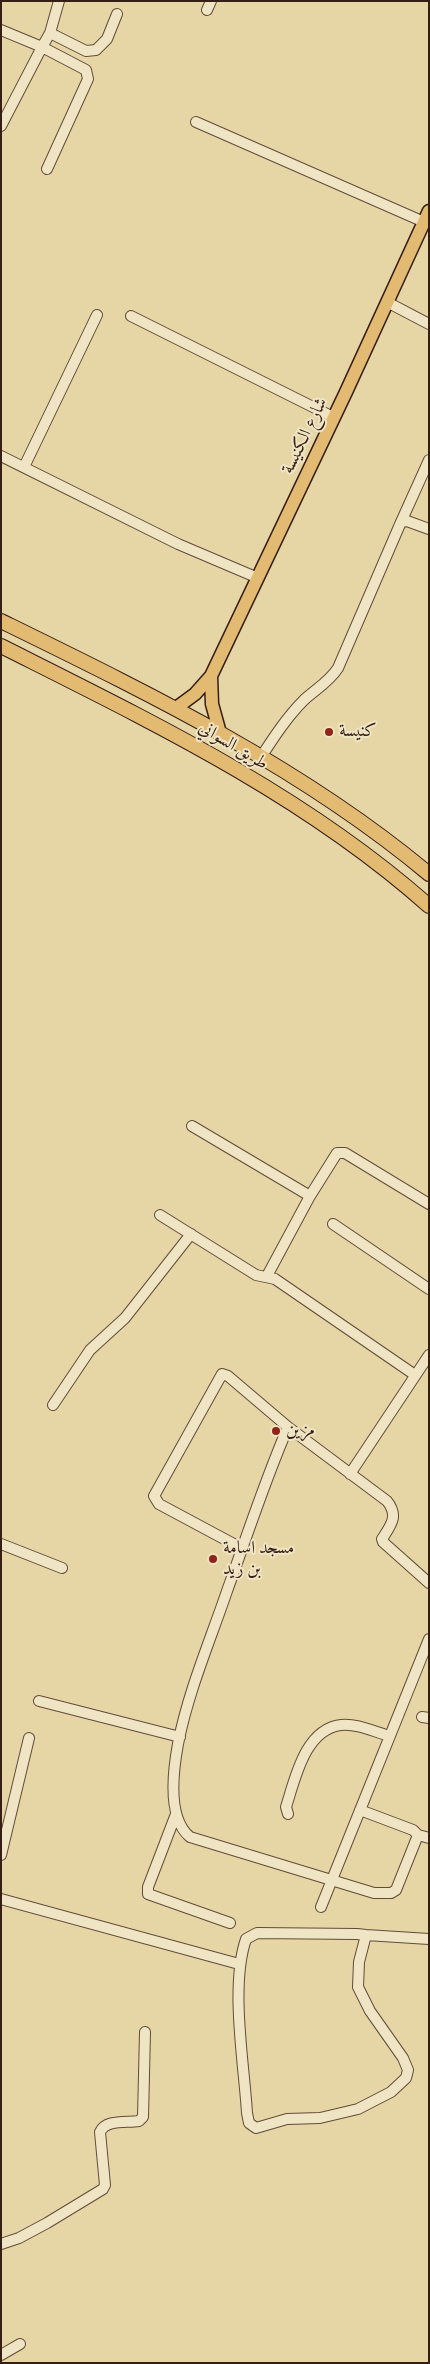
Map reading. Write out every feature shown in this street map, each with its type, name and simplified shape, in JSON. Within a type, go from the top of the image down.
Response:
[{"type":"highway","name":"طريق السواني","points":[[1,620],[176,708],[261,757],[316,790],[429,874]]},
{"type":"highway","name":"طريق السواني","points":[[1,646],[178,735],[243,772],[357,849],[429,906]]},
{"type":"main road","name":"شارع الكنيسة","points":[[176,708],[195,694],[211,676],[426,217]]},
{"type":"main road","name":"شارع الكنيسة","points":[[211,676],[212,704],[220,733]]},
{"type":"street","points":[[1,126],[50,33],[59,1]]},
{"type":"street","points":[[50,33],[86,51],[96,50],[107,39],[117,14]]},
{"type":"street","points":[[1,30],[42,47],[86,70],[88,75],[47,169]]},
{"type":"street","points":[[196,122],[426,217]]},
{"type":"street","points":[[387,302],[429,324]]},
{"type":"street","points":[[24,467],[97,316]]},
{"type":"street","points":[[131,316],[333,417]]},
{"type":"street","points":[[1,456],[178,544],[258,578]]},
{"type":"street","points":[[261,757],[287,719],[304,700],[332,678],[338,668],[429,460]]},
{"type":"street","points":[[401,522],[407,521],[429,528]]},
{"type":"street","points":[[192,1126],[310,1196]]},
{"type":"street","points":[[267,1276],[334,1155],[342,1151],[429,1204]]},
{"type":"street","points":[[160,1215],[256,1274],[267,1276],[415,1375]]},
{"type":"street","points":[[333,1224],[429,1289]]},
{"type":"street","points":[[53,1406],[90,1350],[125,1318],[191,1234]]},
{"type":"street","points":[[350,1474],[429,1355]]},
{"type":"street","points":[[243,1549],[159,1504],[154,1496],[222,1374],[228,1376],[288,1427],[392,1508],[394,1519],[382,1539],[383,1542],[429,1583]]},
{"type":"street","points":[[288,1427],[207,1648],[180,1736],[174,1803],[176,1814],[180,1826],[190,1838],[331,1882],[374,1893],[394,1892],[398,1887],[418,1835]]},
{"type":"street","points":[[1,1544],[62,1568]]},
{"type":"street","points":[[321,1907],[429,1640]]},
{"type":"street","points":[[39,1701],[180,1736]]},
{"type":"street","points":[[288,1814],[286,1807],[303,1757],[319,1735],[341,1725],[390,1736]]},
{"type":"street","points":[[1,1855],[29,1738]]},
{"type":"street","points":[[360,1810],[429,1838]]},
{"type":"street","points":[[176,1814],[148,1888],[148,1894],[230,1923]]},
{"type":"street","points":[[1,1899],[239,1964]]},
{"type":"street","points":[[366,1935],[359,1962],[358,1988],[370,2011],[403,2058],[408,2070],[406,2078],[391,2092],[358,2109],[320,2118],[287,2119],[256,2128],[249,2123],[239,2004],[239,1964],[246,1939],[257,1933],[366,1935],[429,1939]]},
{"type":"street","points":[[1,2244],[19,2238],[47,2223],[103,2189],[105,2186],[100,2132],[103,2126],[107,2123],[139,2121],[143,2117],[145,2032]]},
{"type":"street","points":[[1,2355],[20,2344]]},
{"type":"place","name":"كنيسة","points":[[329,732]]},
{"type":"place","name":"مزين","points":[[276,1431]]},
{"type":"place","name":"مسجد اسامة بن زيد","points":[[213,1559]]}]
